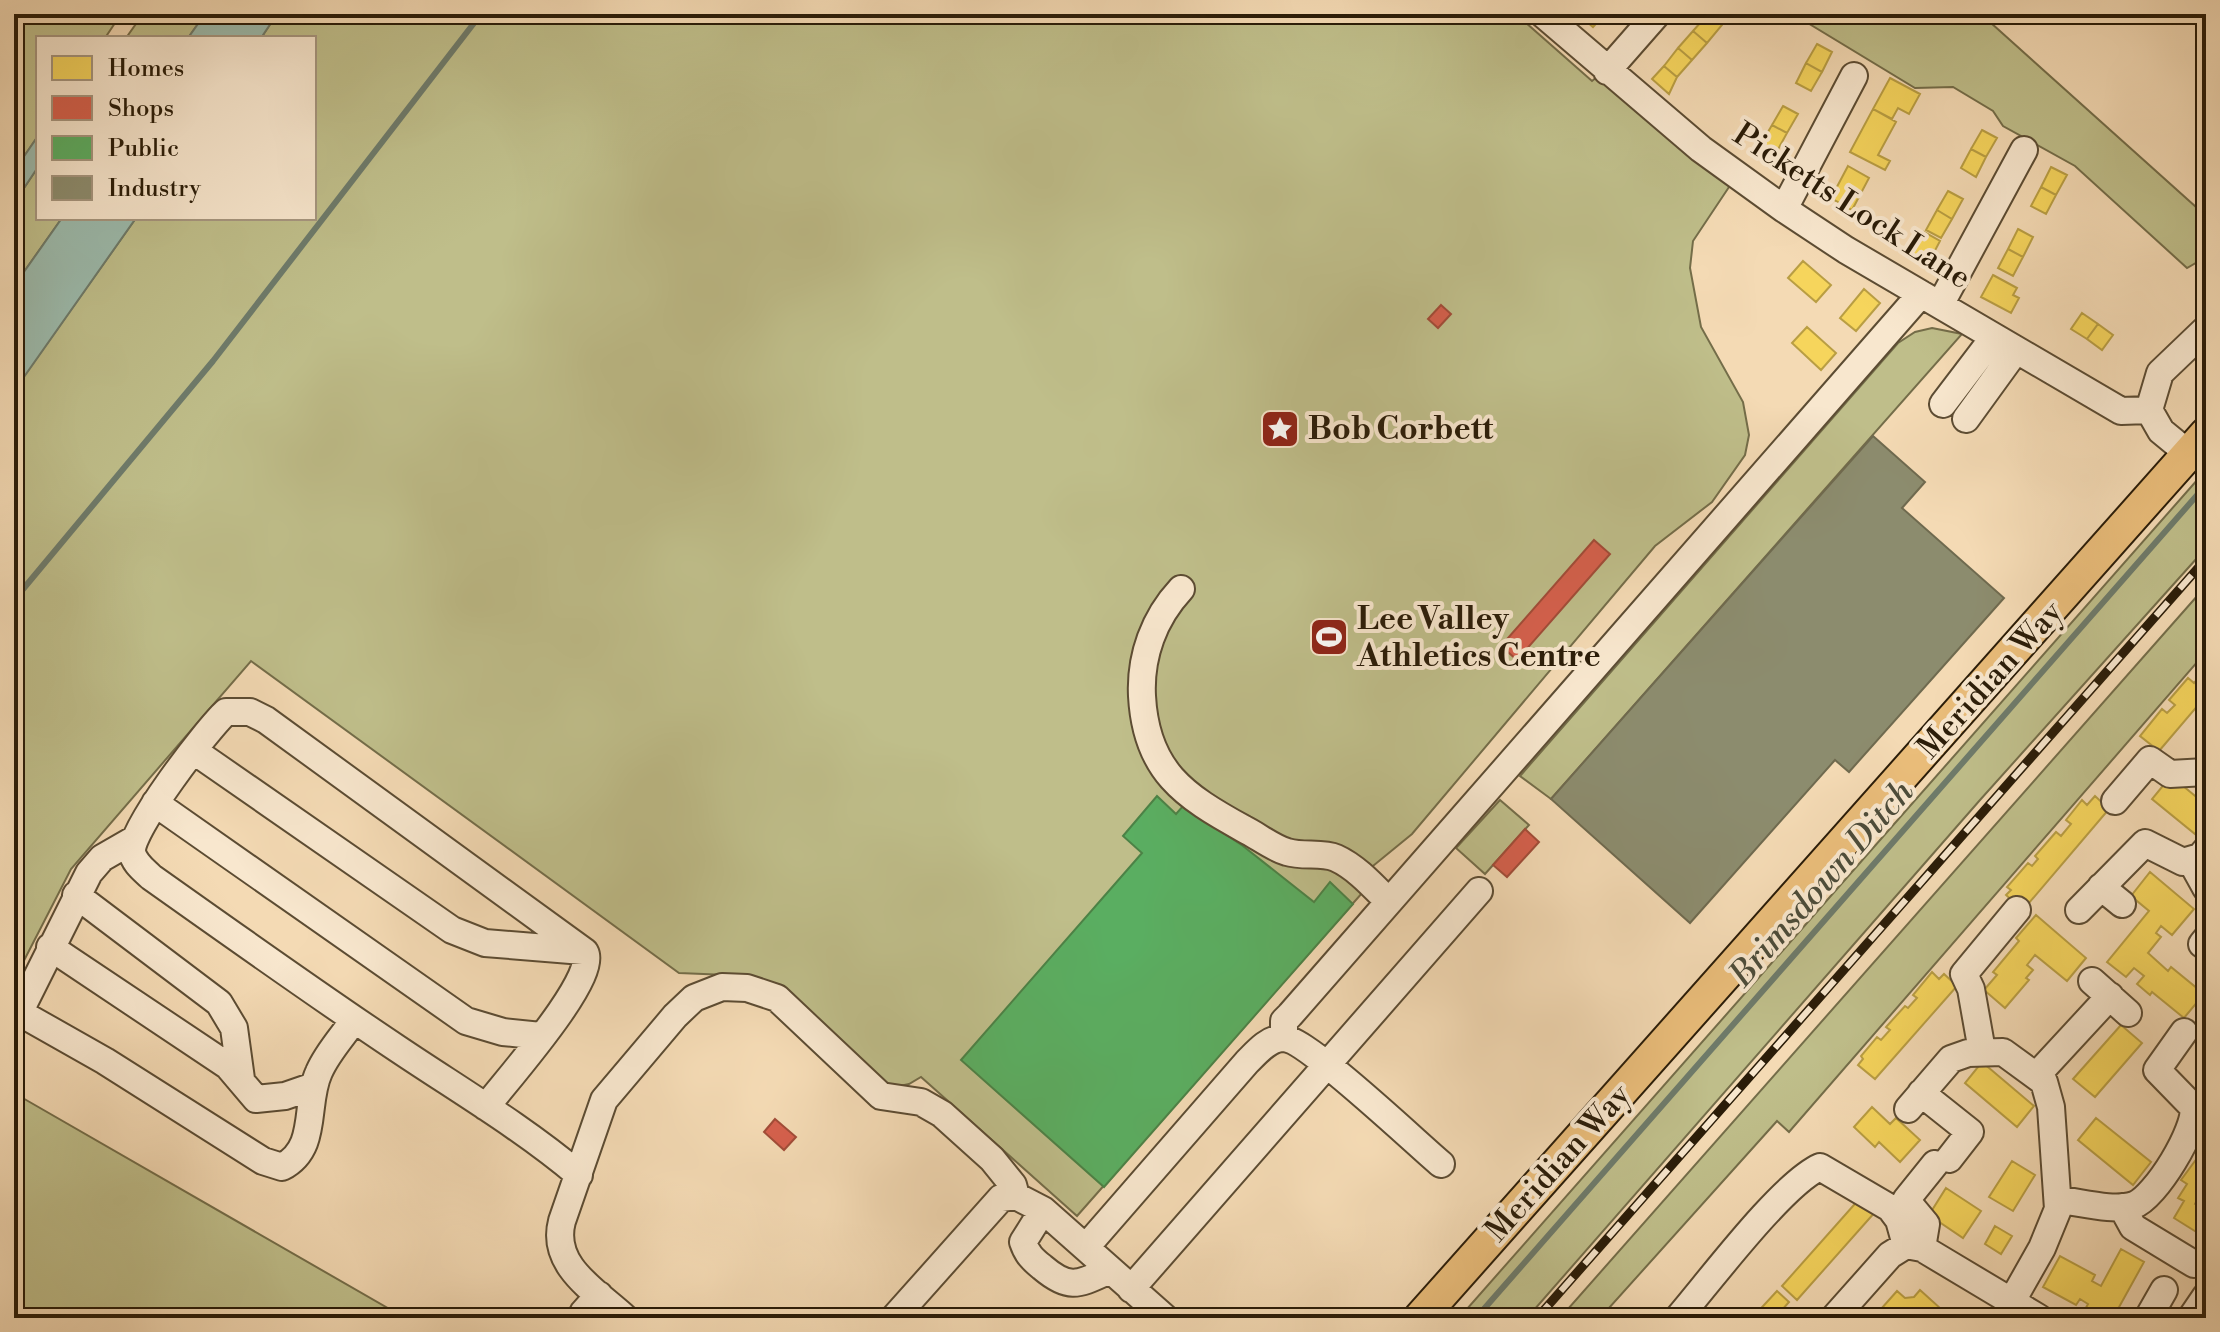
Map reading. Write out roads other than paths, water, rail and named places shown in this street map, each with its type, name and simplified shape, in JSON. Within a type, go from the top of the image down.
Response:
[{"type":"main road","name":"Meridian Way","points":[[1420,1318],[2198,444]]},
{"type":"street","name":"Picketts Lock Lane","points":[[1543,14],[1701,149],[1784,209],[1930,300],[2121,411],[2149,410]]},
{"type":"street","points":[[1607,71],[1657,14]]},
{"type":"street","points":[[1784,209],[1854,76]]},
{"type":"street","points":[[1284,1037],[1284,1021],[1388,901],[1930,300],[2024,150]]},
{"type":"street","points":[[2198,444],[2161,431],[2149,410],[2160,373],[2206,329]]},
{"type":"street","points":[[1943,404],[2005,343]]},
{"type":"street","points":[[1966,419],[2005,343]]},
{"type":"street","points":[[1181,589],[1155,626],[1142,680],[1144,715],[1151,741],[1170,775],[1194,802],[1287,852],[1335,857],[1363,876],[1388,901]]},
{"type":"street","points":[[486,1107],[577,991],[588,966],[585,952],[266,720],[250,712],[226,712],[155,803],[135,839],[132,850],[136,862],[151,877],[354,1020],[486,1107],[536,1139],[579,1175]]},
{"type":"street","points":[[194,751],[452,930],[485,943],[585,952]]},
{"type":"street","points":[[2115,801],[2150,760],[2170,774],[2206,772]]},
{"type":"street","points":[[155,803],[466,1021],[503,1032],[541,1036]]},
{"type":"street","points":[[135,839],[102,858],[76,895],[24,1003],[23,1012],[29,1018],[105,1061],[263,1161],[282,1167],[290,1163],[306,1141],[314,1086],[320,1070],[354,1020]]},
{"type":"street","points":[[2079,910],[2145,843],[2174,860],[2199,856],[2206,888]]},
{"type":"street","points":[[2101,887],[2122,904]]},
{"type":"street","points":[[1131,1289],[1479,891]]},
{"type":"street","points":[[76,895],[219,1003],[234,1028],[241,1079]]},
{"type":"street","points":[[1982,1051],[1965,971],[2017,910]]},
{"type":"street","points":[[50,947],[228,1066],[256,1099],[285,1096],[314,1086]]},
{"type":"street","points":[[625,1318],[594,1306],[565,1262],[557,1239],[604,1100],[675,1016],[694,998],[722,987],[747,988],[777,998],[881,1096],[921,1102],[942,1114],[992,1159],[1013,1185],[1016,1196]]},
{"type":"street","points":[[2037,1075],[2110,996]]},
{"type":"street","points":[[2059,1200],[2122,1207],[2135,1205],[2152,1192],[2200,1114],[2157,1070],[2184,1032]]},
{"type":"street","points":[[1086,1247],[1247,1062],[1271,1041],[1284,1037],[1296,1041],[1327,1065],[1441,1164]]},
{"type":"street","points":[[1834,1318],[1890,1255],[1914,1246],[1926,1224],[1906,1200],[1970,1132],[1914,1101],[1951,1059],[1982,1051],[2003,1052],[2037,1075],[2048,1090],[2059,1200],[2052,1226],[2012,1301]]},
{"type":"street","points":[[1678,1318],[1779,1201],[1809,1172],[1820,1167],[1890,1208],[1914,1246],[2039,1318]]},
{"type":"street","points":[[894,1318],[1001,1198],[1016,1196],[1043,1210],[1165,1318]]},
{"type":"street","points":[[2122,1207],[2133,1227],[2194,1264]]},
{"type":"street","points":[[1043,1210],[1023,1242],[1027,1254],[1057,1280],[1070,1284],[1110,1270]]},
{"type":"street","points":[[2148,1318],[2164,1290]]},
{"type":"street","points":[[2191,1318],[2206,1296]]},
{"type":"waterway","points":[[14,600],[213,361],[481,14]]},
{"type":"waterway","name":"Brimsdown Ditch","points":[[1476,1318],[2206,485]]},
{"type":"railway","points":[[1537,1318],[2206,559]]},
{"type":"place","name":"Bob Corbett","points":[[1280,429]]},
{"type":"place","name":"Lee Valley Athletics Centre","points":[[1329,637]]}]
